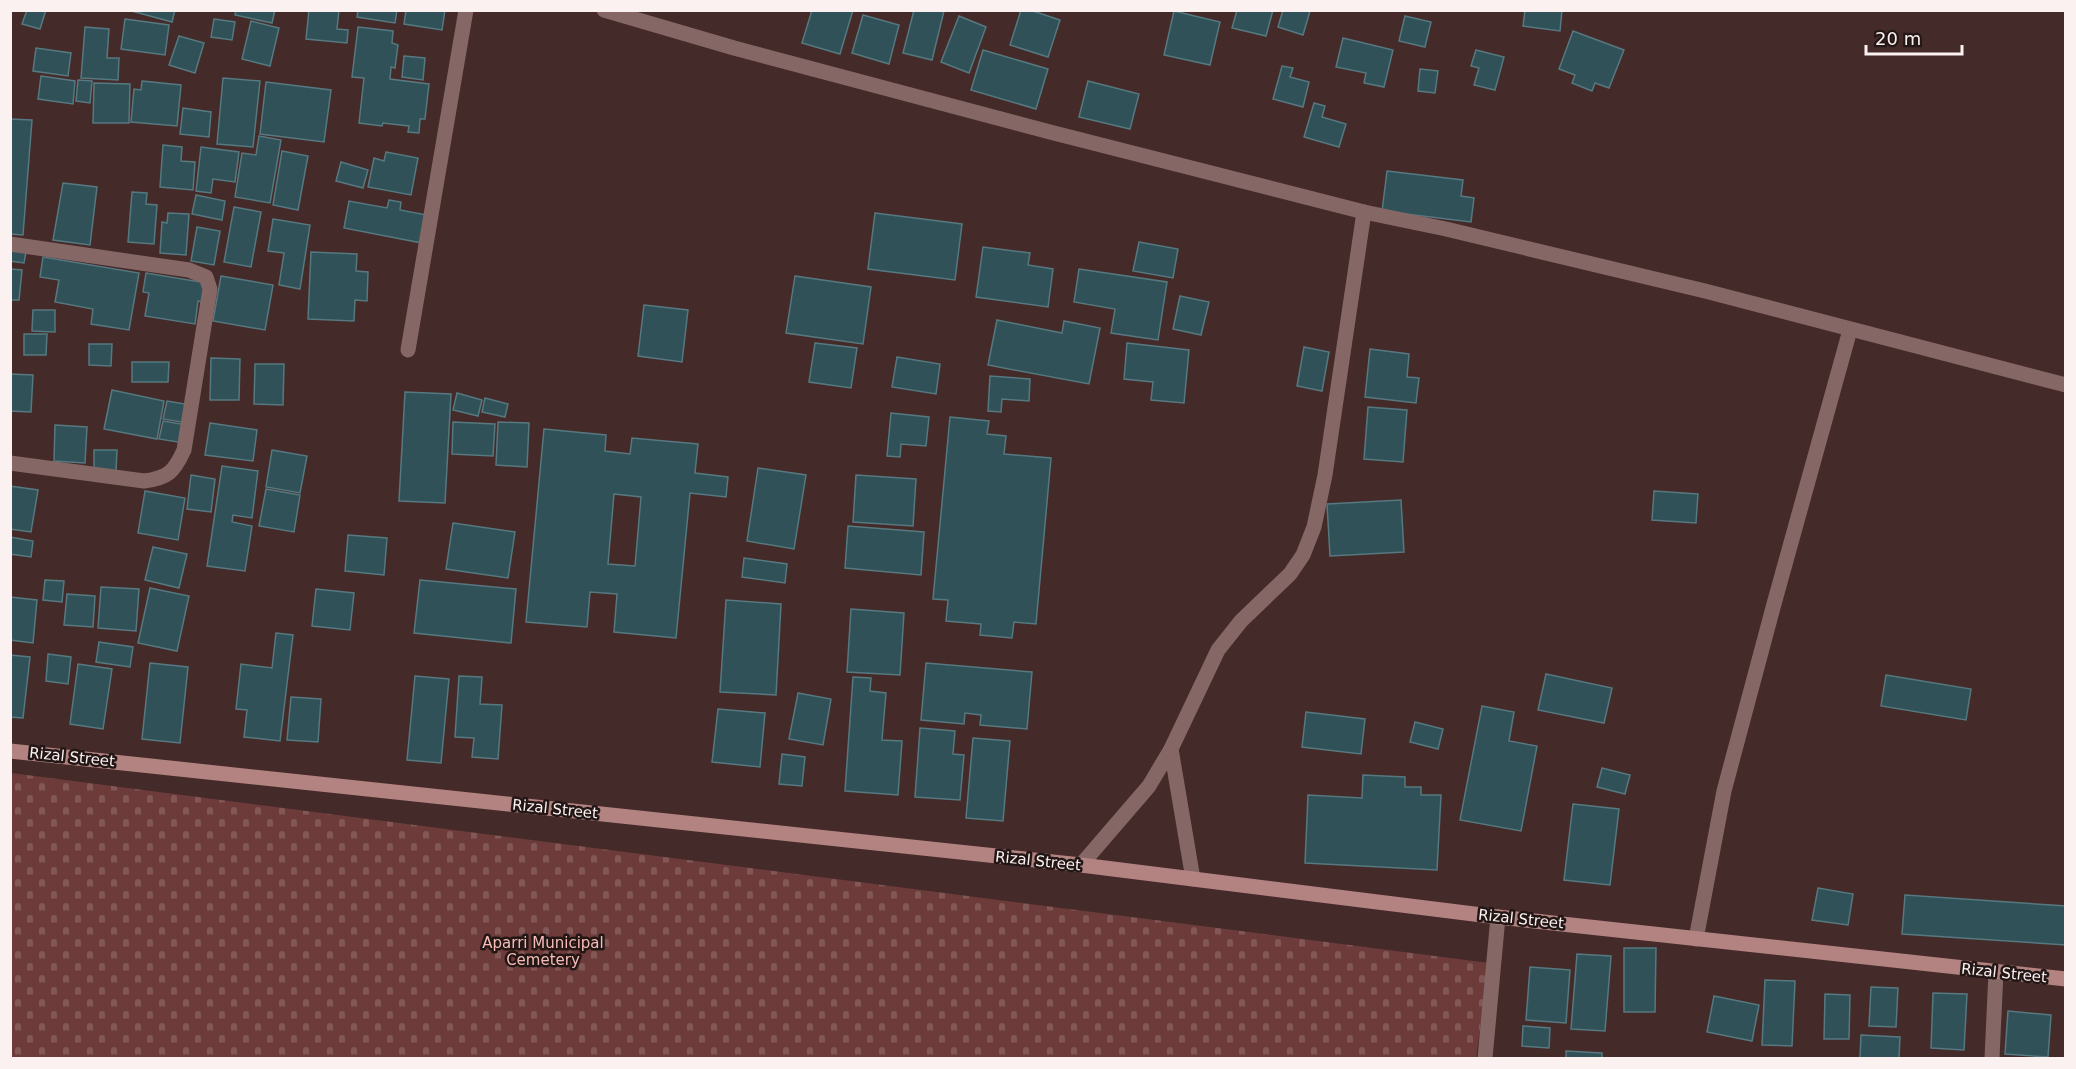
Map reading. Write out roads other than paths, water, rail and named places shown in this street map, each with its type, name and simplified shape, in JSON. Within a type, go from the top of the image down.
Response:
[{"type":"main road","name":"Rizal Street","points":[[10,751],[1081,865],[1498,917],[2066,979]]},
{"type":"street","points":[[408,350],[466,10]]},
{"type":"street","points":[[604,10],[734,48],[1039,129],[1364,212],[1705,291],[2066,385]]},
{"type":"street","points":[[1081,865],[1149,786],[1171,749],[1218,650],[1241,621],[1290,574],[1303,555],[1314,527],[1325,476],[1364,212]]},
{"type":"street","points":[[10,244],[189,270],[206,277],[210,289],[184,450],[178,464],[169,474],[158,479],[144,481],[10,463]]},
{"type":"street","points":[[1696,939],[1724,791],[1850,330]]},
{"type":"street","points":[[1171,749],[1193,879]]},
{"type":"street","points":[[1485,1059],[1498,917]]},
{"type":"street","points":[[1992,1059],[1996,972]]},
{"type":"park label","name":"Aparri Municipal Cemetery","points":[[543,952]]}]
